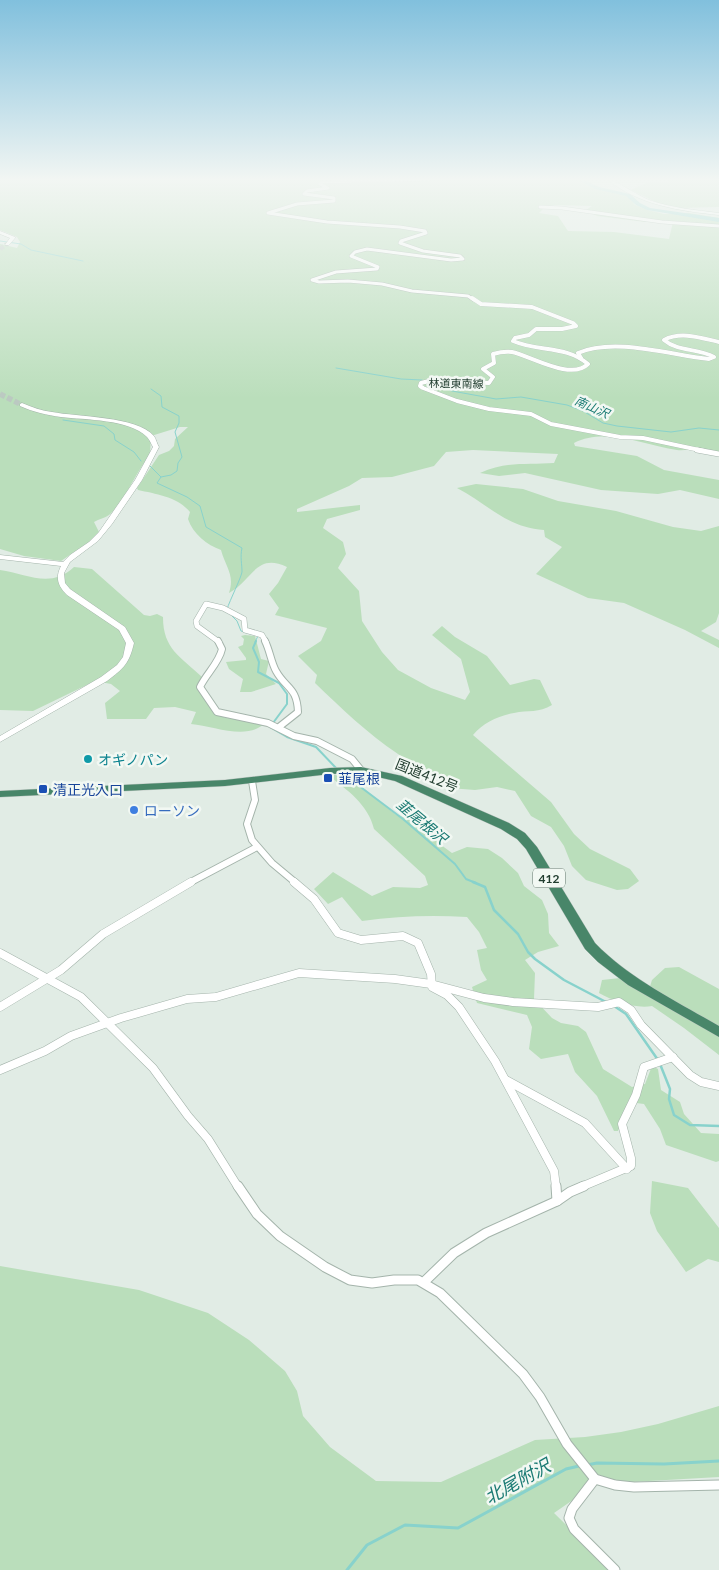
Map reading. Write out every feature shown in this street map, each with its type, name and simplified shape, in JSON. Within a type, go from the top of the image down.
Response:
[{"type":"highway","name":"国道412号","points":[[0,794],[252,781],[330,771],[355,770],[380,773],[416,785],[505,826],[521,836],[531,847],[590,946],[602,960],[618,972],[719,1032]]},
{"type":"street","points":[[355,252],[352,256],[367,261],[378,267],[377,269],[336,272],[312,280],[382,284],[412,291],[468,296],[481,304],[505,304],[537,308],[576,326],[562,329],[536,329],[531,334],[515,338],[513,341],[521,344],[565,350],[582,359]]},
{"type":"street","points":[[392,252],[451,260],[463,259],[460,256],[432,252]]},
{"type":"street","points":[[582,359],[578,353],[580,351],[591,348],[614,347],[661,351],[711,359],[713,356],[707,353],[682,349],[664,340],[678,336],[719,342]]},
{"type":"street","name":"林道東南線","points":[[582,359],[587,362],[586,367],[568,369],[535,361],[513,351],[502,350],[494,354],[492,356],[494,362],[483,369],[493,377],[489,383],[429,381],[420,384],[422,388],[457,401],[494,410],[531,414],[547,423],[620,437],[644,438],[674,446],[719,454]]},
{"type":"street","points":[[0,739],[104,679],[120,666],[129,652],[130,643],[122,629],[70,593],[63,586],[61,574],[64,564],[100,536],[153,456],[156,443],[146,432],[129,424],[39,412],[22,405]]},
{"type":"street","points":[[0,556],[64,564]]},
{"type":"street","points":[[279,728],[288,718],[298,712],[296,696],[290,684],[276,670],[273,657],[262,635],[246,630],[244,628],[244,619],[223,608],[206,604],[196,621],[197,626],[216,638],[221,646],[220,659],[206,674],[200,687],[217,712],[268,724],[294,736],[317,741],[352,759],[355,770]]},
{"type":"street","points":[[252,781],[255,800],[247,824],[252,840],[272,863],[314,899],[338,933],[361,940],[402,936],[418,944],[431,974],[432,988],[447,995],[459,1007],[505,1079],[556,1177],[557,1201]]},
{"type":"street","points":[[0,1006],[47,980],[103,934],[173,892],[257,847]]},
{"type":"street","points":[[0,953],[81,997],[154,1068],[188,1116],[208,1139],[247,1201],[257,1214],[280,1236],[325,1268],[350,1280],[363,1283],[402,1279],[424,1282],[447,1300],[523,1374],[540,1397],[567,1444],[595,1479],[615,1486],[634,1487],[719,1485]]},
{"type":"street","points":[[0,1070],[45,1051],[71,1036],[106,1023],[187,999],[216,997],[299,973],[395,979],[431,984],[484,998],[513,1002],[602,1006],[615,1002],[627,1006],[669,1058],[694,1079],[719,1086]]},
{"type":"street","points":[[424,1282],[467,1244],[505,1223],[557,1201],[570,1192],[631,1166],[622,1124],[636,1095],[642,1071],[647,1065],[669,1058]]},
{"type":"street","points":[[505,1079],[580,1119],[592,1129],[627,1169]]},
{"type":"street","points":[[595,1479],[572,1509],[569,1518],[574,1529],[615,1570]]},
{"type":"green space","points":[[0,252],[719,252],[719,453],[702,449],[677,450],[612,437],[586,439],[574,443],[575,446],[637,456],[664,470],[719,480],[719,499],[680,490],[658,494],[601,490],[525,473],[499,476],[480,473],[508,465],[554,463],[558,454],[473,450],[446,452],[434,466],[392,477],[362,478],[349,486],[297,509],[297,512],[360,505],[360,510],[327,519],[323,528],[343,542],[346,554],[338,568],[359,591],[362,621],[382,652],[398,670],[431,688],[465,700],[470,692],[461,659],[432,635],[442,626],[455,637],[487,656],[510,685],[534,679],[540,680],[552,705],[543,709],[502,716],[481,727],[473,735],[551,802],[574,834],[590,849],[630,869],[639,881],[628,889],[617,890],[586,880],[572,866],[564,846],[551,827],[531,816],[515,791],[497,787],[475,790],[449,788],[444,782],[376,738],[315,683],[317,675],[298,656],[321,641],[327,628],[275,615],[279,608],[269,594],[287,567],[277,563],[261,565],[237,588],[229,593],[231,581],[221,550],[206,542],[197,534],[188,519],[190,512],[173,500],[138,490],[137,488],[159,455],[169,451],[174,446],[175,439],[188,427],[180,427],[151,436],[150,455],[120,502],[109,515],[94,522],[99,532],[89,542],[61,561],[24,556],[0,549]]},
{"type":"green space","points":[[476,484],[523,489],[558,501],[616,511],[673,527],[701,531],[719,526],[719,613],[716,622],[701,631],[719,640],[719,648],[685,630],[624,603],[588,598],[536,574],[562,547],[545,537],[544,530],[519,525],[508,520],[457,488]]},
{"type":"green space","points":[[74,567],[92,569],[144,615],[157,614],[163,617],[166,637],[170,645],[202,677],[198,688],[206,694],[213,712],[226,718],[265,723],[249,731],[230,731],[191,724],[196,712],[175,707],[154,708],[146,719],[107,719],[105,703],[120,691],[111,684],[95,681],[33,711],[0,710],[0,570],[29,577],[48,579],[65,574]]},
{"type":"green space","points":[[241,636],[255,636],[261,659],[269,661],[266,674],[276,684],[251,692],[240,692],[243,679],[229,669],[226,662],[246,660],[238,647],[243,645],[244,639]]},
{"type":"green space","points":[[328,775],[347,775],[395,814],[424,825],[434,832],[437,842],[452,853],[467,847],[488,849],[502,858],[518,873],[524,886],[542,900],[548,914],[549,933],[559,946],[538,952],[525,960],[535,973],[534,999],[552,1018],[561,1023],[578,1026],[586,1032],[603,1069],[632,1087],[645,1084],[652,1066],[658,1069],[661,1090],[680,1102],[684,1114],[701,1133],[719,1134],[719,1161],[716,1162],[666,1145],[660,1129],[644,1104],[628,1102],[618,1131],[614,1131],[597,1096],[575,1072],[568,1054],[541,1059],[529,1049],[532,1027],[527,1015],[477,1003],[472,987],[487,980],[481,970],[477,950],[487,948],[479,932],[467,917],[414,916],[362,921],[342,897],[328,904],[314,889],[333,872],[372,896],[393,887],[420,888],[428,885],[425,876],[374,829],[367,812],[356,798]]},
{"type":"green space","points":[[679,967],[719,989],[719,1055],[652,1006],[624,1004],[599,993],[602,980],[620,978],[647,996],[652,980],[665,968]]},
{"type":"green space","points":[[652,1181],[688,1188],[719,1228],[719,1262],[708,1259],[686,1272],[657,1231],[650,1213]]},
{"type":"green space","points":[[0,1266],[139,1290],[208,1313],[249,1340],[285,1371],[297,1391],[303,1416],[330,1447],[376,1481],[441,1482],[535,1440],[585,1437],[621,1432],[658,1424],[719,1406],[719,1477],[596,1484],[554,1513],[612,1570],[0,1570]]},
{"type":"waterway","points":[[42,252],[83,261]]},
{"type":"waterway","name":"南山沢","points":[[336,368],[401,379],[422,380]]},
{"type":"waterway","name":"南山沢","points":[[434,383],[452,391],[496,399],[521,397],[567,405],[583,411],[603,423],[617,426],[671,432],[699,428],[719,430]]},
{"type":"waterway","points":[[151,389],[161,396],[162,407],[179,416],[179,423],[175,432],[182,457],[178,463],[177,471],[171,475],[161,477]]},
{"type":"waterway","name":"韮尾根沢","points":[[63,420],[104,426],[114,434],[115,440],[134,452],[141,461]]},
{"type":"waterway","name":"韮尾根沢","points":[[150,466],[161,477]]},
{"type":"waterway","name":"韮尾根沢","points":[[161,477],[157,483],[187,497],[200,506],[206,527],[242,548],[242,572],[227,609]]},
{"type":"waterway","name":"韮尾根沢","points":[[229,613],[237,621],[241,631],[251,634]]},
{"type":"waterway","name":"韮尾根沢","points":[[255,642],[258,636]]},
{"type":"waterway","name":"韮尾根沢","points":[[256,641],[253,648],[259,662],[258,672],[279,683],[287,694],[287,704],[273,723]]},
{"type":"waterway","name":"韮尾根沢","points":[[270,727],[287,737],[316,747],[337,769]]},
{"type":"waterway","name":"韮尾根沢","points":[[342,773],[403,819],[455,864],[466,879],[476,883]]},
{"type":"waterway","name":"韮尾根沢","points":[[473,882],[485,887],[494,910],[518,934],[528,952],[535,959],[564,980],[606,1002]]},
{"type":"waterway","name":"韮尾根沢","points":[[614,1006],[626,1014],[658,1060]]},
{"type":"waterway","name":"韮尾根沢","points":[[660,1064],[670,1089],[669,1099],[674,1115],[690,1125],[719,1126]]},
{"type":"waterway","name":"北尾附沢","points":[[587,1465],[597,1463],[664,1464],[719,1461]]},
{"type":"waterway","name":"北尾附沢","points":[[347,1570],[367,1545],[405,1525],[458,1528],[566,1469],[579,1466]]},
{"type":"tunnel","points":[[0,394],[22,405]]},
{"type":"place","name":"オギノパン","points":[[88,759]]},
{"type":"place","name":"韮尾根","points":[[328,778]]},
{"type":"place","name":"清正光入口","points":[[43,789]]},
{"type":"place","name":"ローソン","points":[[134,810]]}]
